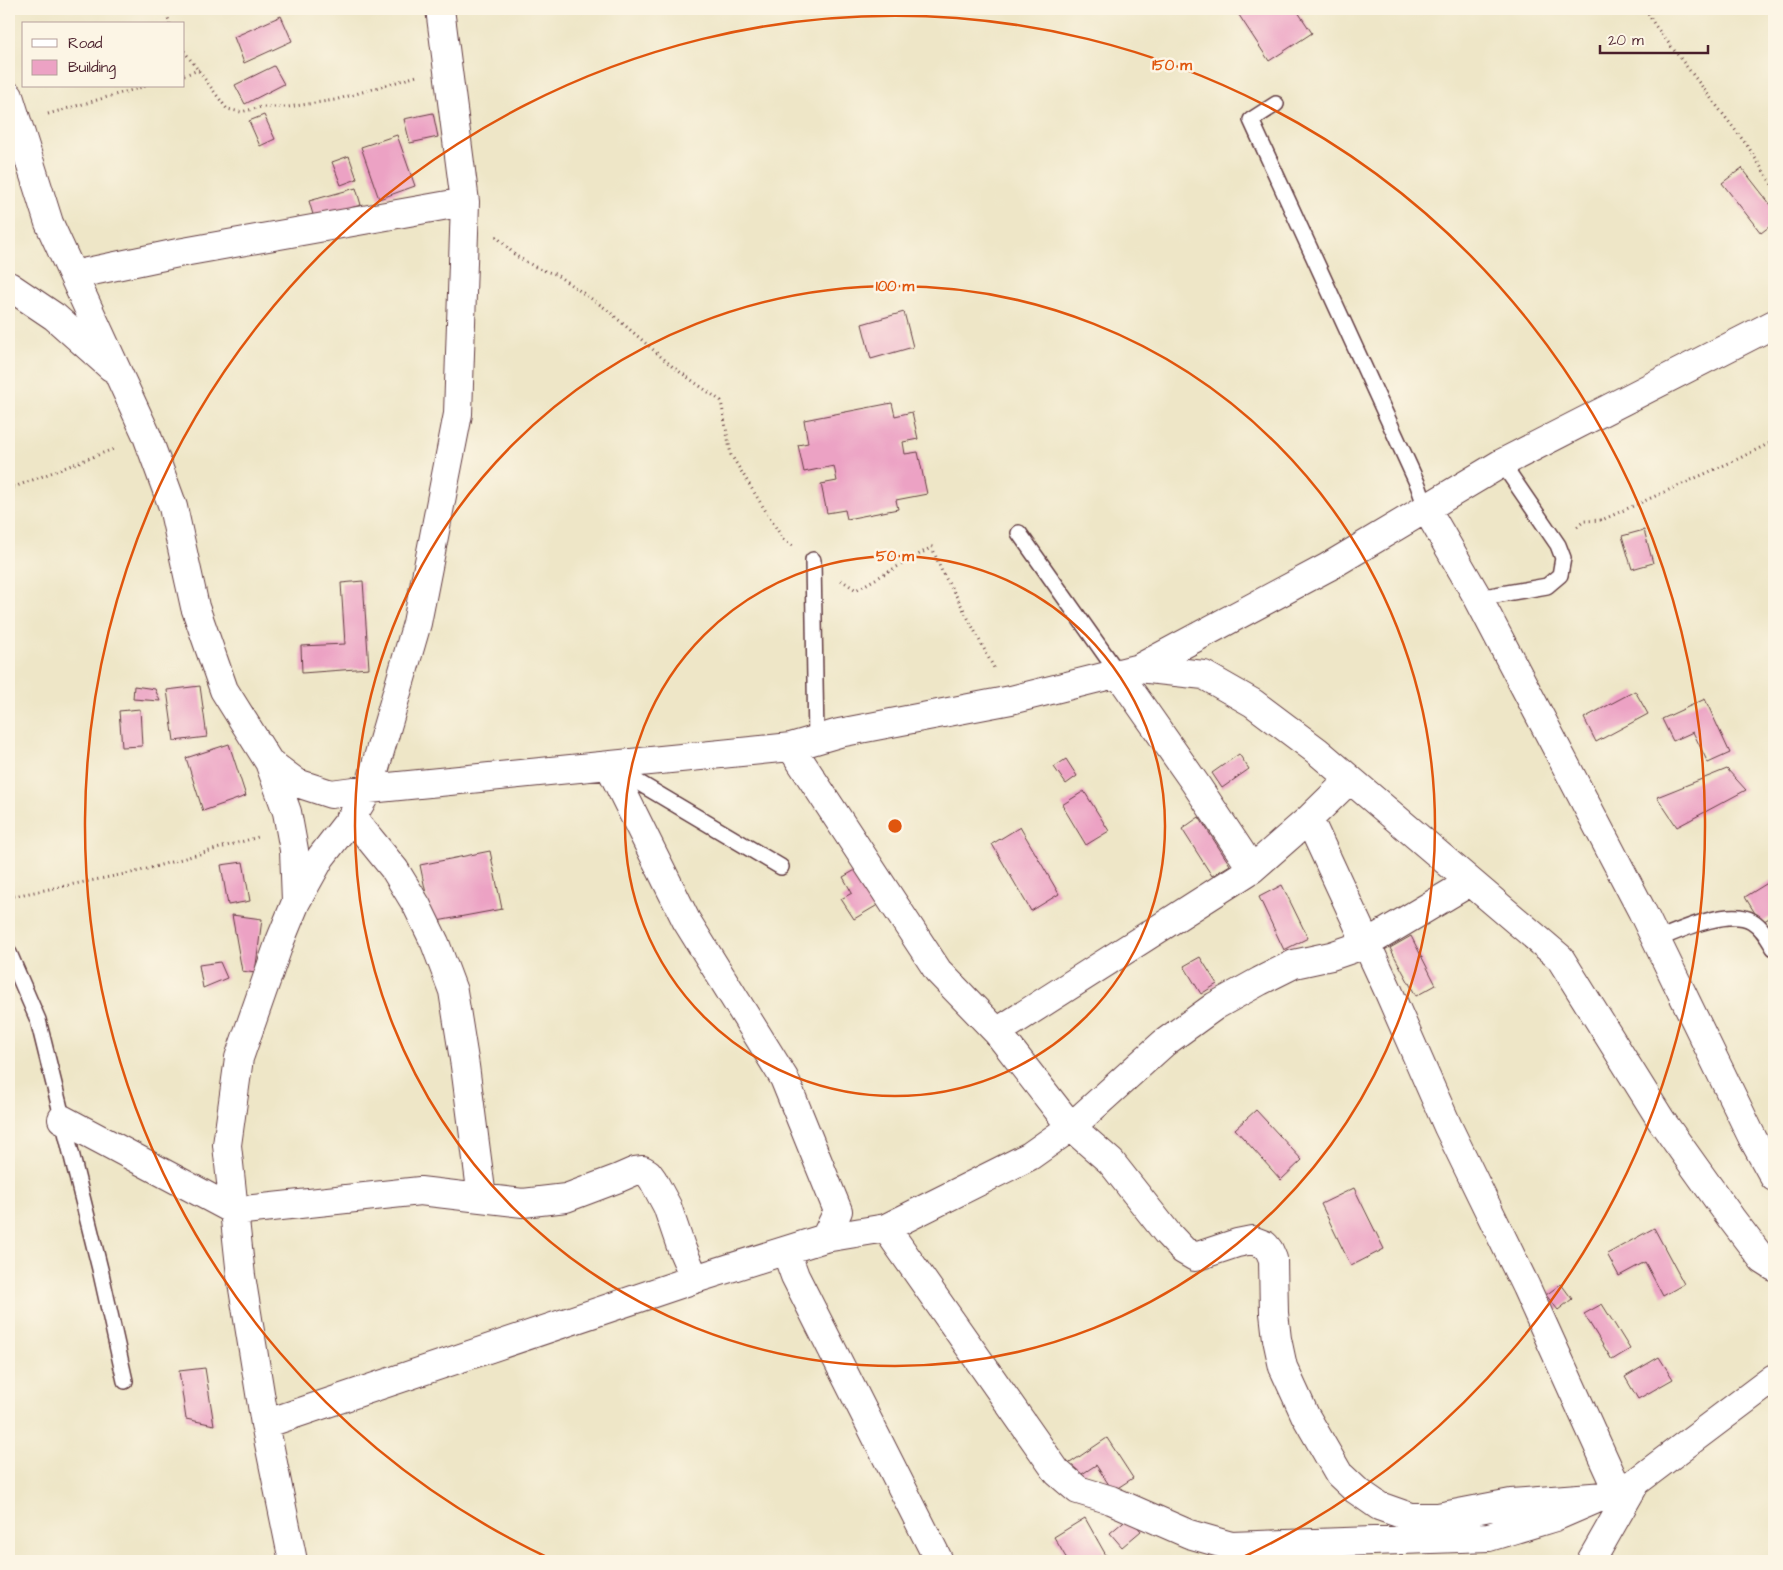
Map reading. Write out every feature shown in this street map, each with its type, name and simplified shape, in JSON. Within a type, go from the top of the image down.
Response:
[{"type":"street","points":[[293,1561],[265,1424],[241,1276],[227,1145],[239,1058],[280,941],[296,902],[321,857],[352,817],[369,788],[417,623],[458,414],[465,202],[440,9]]},
{"type":"street","points":[[9,96],[49,223],[147,436],[173,506],[195,607],[224,690],[269,762],[287,812],[294,850],[296,902]]},
{"type":"street","points":[[73,274],[178,253],[465,202]]},
{"type":"street","points":[[9,286],[55,317],[120,375]]},
{"type":"street","points":[[269,762],[297,783],[331,794],[369,788],[790,747],[839,733],[1011,700],[1128,670],[1328,567],[1502,463],[1774,324]]},
{"type":"street","points":[[1426,508],[1478,598],[1656,940],[1753,1139],[1774,1177]]},
{"type":"street","points":[[1128,670],[1204,675],[1253,703],[1317,751],[1560,958],[1661,1120],[1730,1218],[1763,1260],[1774,1267]]},
{"type":"street","points":[[1128,670],[1195,783],[1252,869]]},
{"type":"street","points":[[790,747],[938,971],[997,1032],[1070,1127],[1111,1162],[1167,1234],[1183,1250],[1195,1258],[1237,1243],[1252,1240],[1264,1244],[1269,1250],[1274,1259],[1274,1313],[1283,1367],[1305,1415],[1339,1474],[1356,1490],[1379,1506],[1410,1517],[1438,1516],[1511,1503],[1619,1489]]},
{"type":"street","points":[[609,765],[686,920],[784,1078],[838,1212],[826,1238]]},
{"type":"street","points":[[997,1032],[1252,869],[1309,820],[1350,779]]},
{"type":"street","points":[[352,817],[395,870],[417,906],[435,943],[453,991],[482,1198]]},
{"type":"street","points":[[1309,820],[1448,1128],[1526,1287],[1619,1489],[1591,1561]]},
{"type":"street","points":[[265,1424],[696,1279],[826,1238],[886,1228],[1030,1156],[1070,1127],[1164,1043],[1215,1006],[1294,964],[1330,956],[1366,944],[1470,882]]},
{"type":"street","points":[[62,1119],[234,1211],[420,1191],[523,1203],[566,1198],[635,1171],[643,1170],[653,1180],[667,1206],[681,1246],[696,1279]]},
{"type":"street","points":[[886,1228],[1057,1472],[1078,1490],[1111,1500],[1189,1534],[1231,1546],[1489,1536],[1556,1517],[1619,1489],[1774,1378]]},
{"type":"street","points":[[786,1251],[800,1285],[939,1561]]},
{"type":"lane","points":[[1276,104],[1251,120],[1414,476],[1426,508]]},
{"type":"lane","points":[[1478,598],[1547,586],[1560,574],[1563,558],[1558,545],[1502,463]]},
{"type":"lane","points":[[1019,533],[1128,670]]},
{"type":"lane","points":[[813,560],[816,740]]},
{"type":"lane","points":[[609,765],[781,867]]},
{"type":"lane","points":[[1656,940],[1703,922],[1737,917],[1751,920],[1764,932],[1774,948]]},
{"type":"lane","points":[[9,953],[38,1020],[100,1269],[124,1381]]},
{"type":"path","points":[[165,9],[169,22]]},
{"type":"path","points":[[1646,9],[1654,24],[1749,148],[1774,188]]},
{"type":"path","points":[[185,52],[227,109],[241,112],[261,107],[288,108],[335,100],[447,68]]},
{"type":"path","points":[[185,75],[199,70]]},
{"type":"path","points":[[18,123],[139,88]]},
{"type":"path","points":[[465,202],[516,256],[539,270],[555,274],[605,308],[673,367],[721,401],[731,455],[783,539],[856,590],[932,547],[942,572],[1011,700]]},
{"type":"path","points":[[9,489],[147,436]]},
{"type":"path","points":[[1558,545],[1584,521],[1602,520],[1774,441]]},
{"type":"path","points":[[9,896],[140,871],[290,827]]},
{"type":"building","points":[[1242,9],[1296,9],[1312,33],[1269,61],[1237,12]]},
{"type":"building","points":[[281,16],[292,41],[244,63],[234,37]]},
{"type":"building","points":[[274,66],[284,84],[245,104],[235,85]]},
{"type":"building","points":[[433,113],[438,137],[410,143],[404,119]]},
{"type":"building","points":[[264,115],[275,139],[260,146],[249,121]]},
{"type":"building","points":[[397,135],[415,186],[379,199],[361,147]]},
{"type":"building","points":[[349,156],[357,179],[341,185],[332,162]]},
{"type":"building","points":[[1742,168],[1774,209],[1774,223],[1761,233],[1722,183]]},
{"type":"building","points":[[356,188],[361,205],[314,218],[309,201]]},
{"type":"building","points":[[904,312],[913,347],[871,359],[862,324]]},
{"type":"building","points":[[892,403],[895,416],[912,412],[918,439],[903,442],[905,454],[918,452],[927,494],[896,500],[898,509],[847,519],[845,510],[827,513],[821,484],[837,481],[834,466],[804,472],[798,445],[808,443],[804,420]]},
{"type":"building","points":[[1644,530],[1653,563],[1632,569],[1622,536]]},
{"type":"building","points":[[363,581],[369,668],[302,673],[301,646],[345,644],[341,583]]},
{"type":"building","points":[[134,686],[155,689],[160,701],[133,699]]},
{"type":"building","points":[[200,686],[207,737],[174,741],[167,690]]},
{"type":"building","points":[[1635,691],[1648,714],[1596,742],[1584,718]]},
{"type":"building","points":[[1705,699],[1730,753],[1708,763],[1693,732],[1673,741],[1662,719]]},
{"type":"building","points":[[140,709],[142,746],[122,747],[119,711]]},
{"type":"building","points":[[229,744],[246,796],[203,811],[186,758]]},
{"type":"building","points":[[1239,754],[1249,769],[1222,788],[1212,773]]},
{"type":"building","points":[[1066,759],[1077,776],[1066,784],[1054,767]]},
{"type":"building","points":[[1727,769],[1746,790],[1677,827],[1657,797]]},
{"type":"building","points":[[1084,791],[1109,831],[1086,845],[1062,805]]},
{"type":"building","points":[[1199,817],[1230,865],[1212,876],[1182,829]]},
{"type":"building","points":[[1020,827],[1059,894],[1031,911],[992,844]]},
{"type":"building","points":[[490,851],[502,909],[432,922],[420,865]]},
{"type":"building","points":[[243,862],[250,901],[228,905],[221,865]]},
{"type":"building","points":[[859,868],[881,903],[854,919],[841,899],[852,893],[843,877]]},
{"type":"building","points":[[1774,879],[1774,915],[1761,923],[1745,897]]},
{"type":"building","points":[[1282,885],[1308,938],[1284,950],[1259,897]]},
{"type":"building","points":[[232,915],[262,919],[255,973],[242,971]]},
{"type":"building","points":[[1411,936],[1436,985],[1416,996],[1390,948]]},
{"type":"building","points":[[1200,957],[1217,984],[1201,994],[1184,966]]},
{"type":"building","points":[[220,962],[227,978],[203,988],[199,965]]},
{"type":"building","points":[[1256,1110],[1302,1160],[1281,1180],[1235,1129]]},
{"type":"building","points":[[1354,1188],[1384,1249],[1351,1266],[1321,1204]]},
{"type":"building","points":[[1654,1228],[1684,1284],[1663,1296],[1645,1262],[1619,1276],[1607,1254]]},
{"type":"building","points":[[1561,1284],[1572,1299],[1558,1310],[1546,1295]]},
{"type":"building","points":[[1602,1304],[1630,1349],[1612,1360],[1584,1314]]},
{"type":"building","points":[[1659,1357],[1673,1379],[1638,1399],[1625,1377]]},
{"type":"building","points":[[205,1368],[214,1425],[186,1419],[179,1371]]},
{"type":"building","points":[[1107,1438],[1133,1478],[1113,1491],[1096,1465],[1079,1476],[1064,1467]]},
{"type":"building","points":[[1129,1517],[1141,1531],[1122,1547],[1110,1533]]},
{"type":"building","points":[[1085,1518],[1107,1557],[1099,1561],[1068,1561],[1054,1537]]}]
